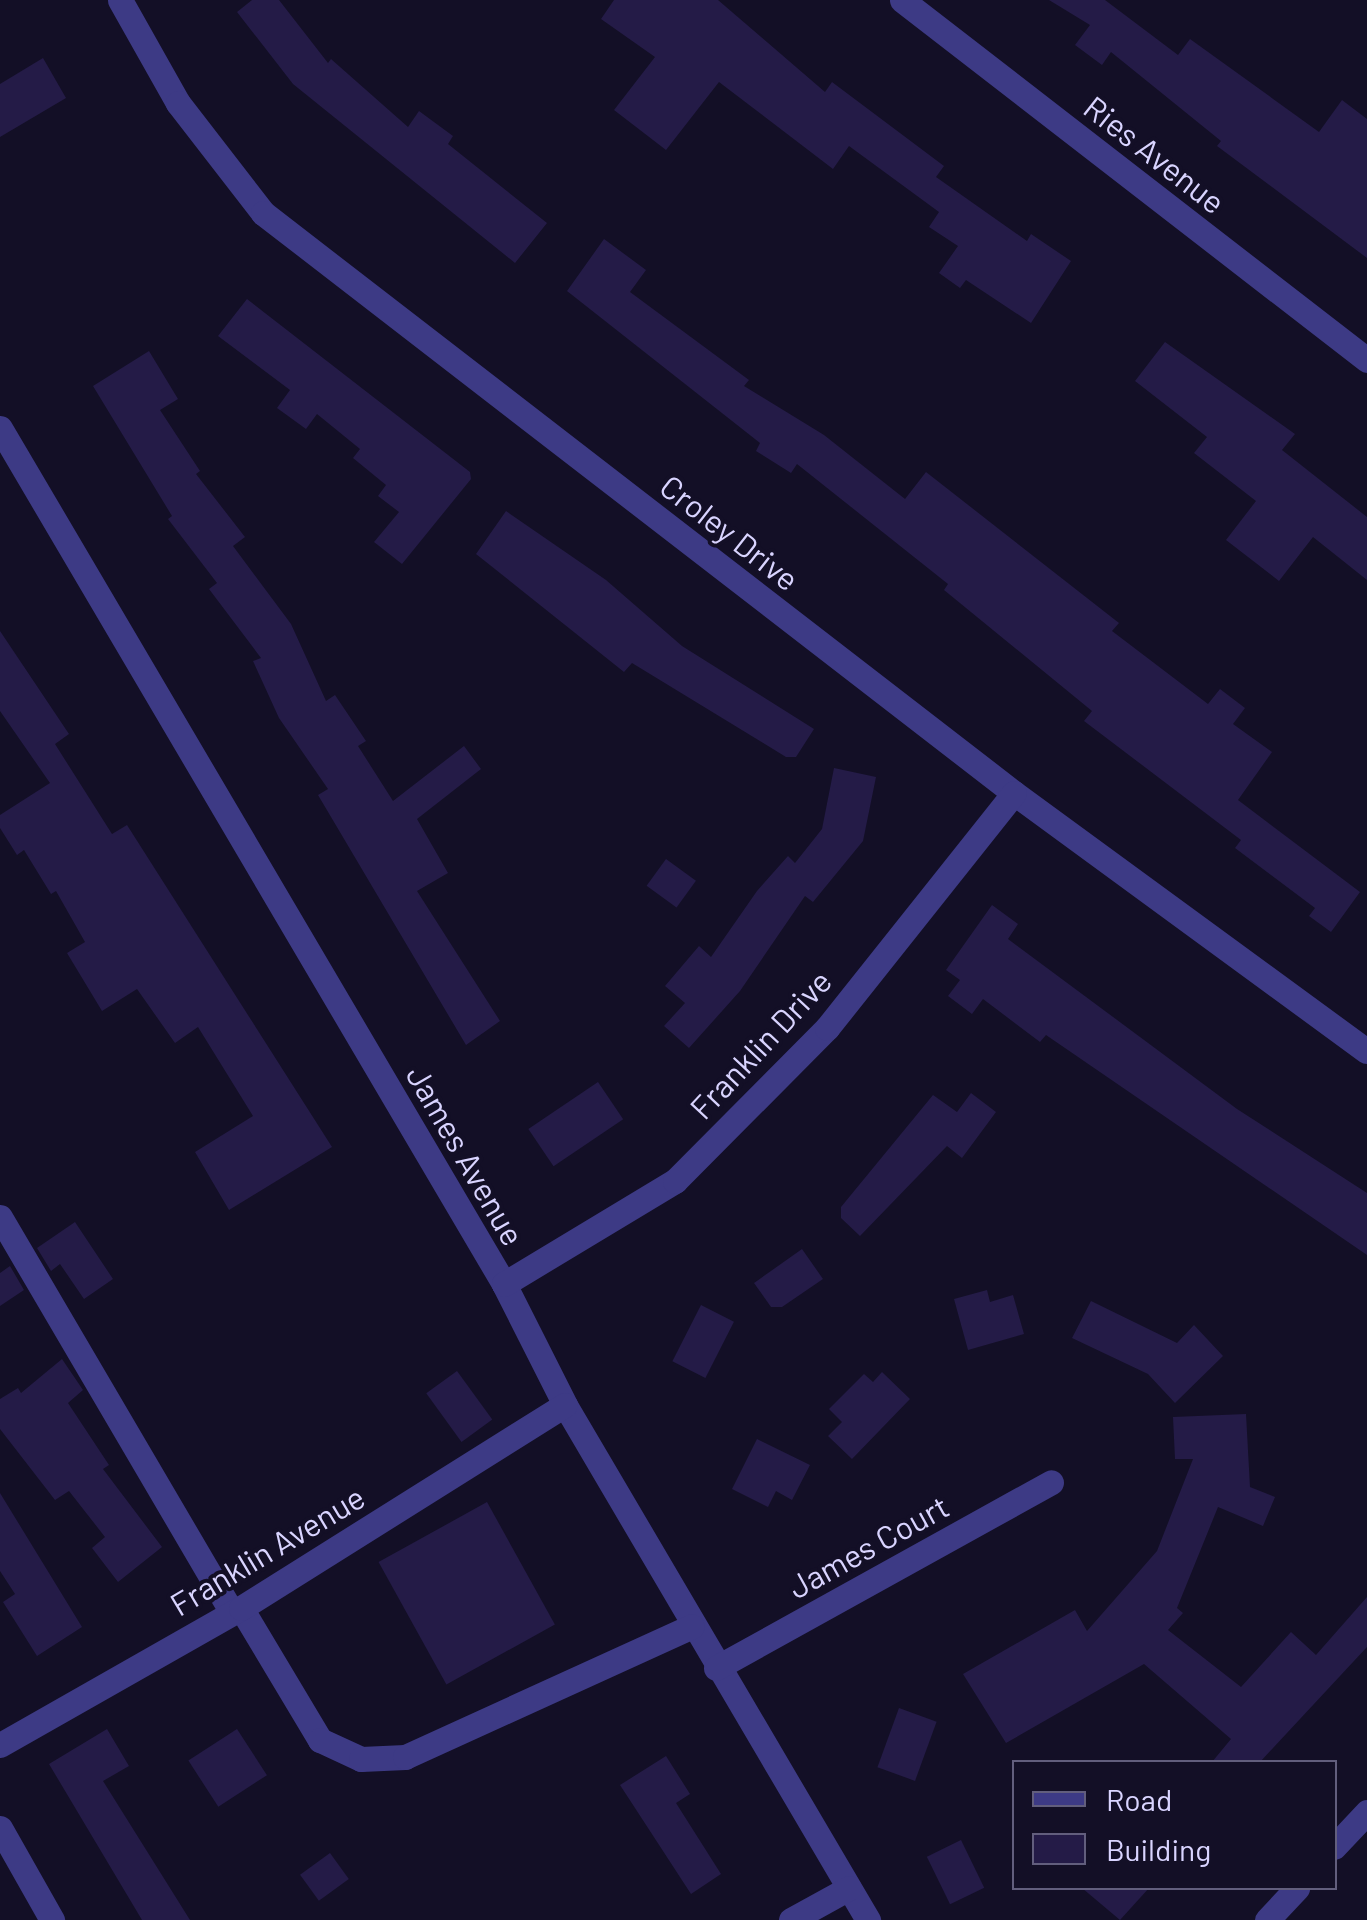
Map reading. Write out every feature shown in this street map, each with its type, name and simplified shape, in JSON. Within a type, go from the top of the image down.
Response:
[{"type":"street","name":"Croley Drive","points":[[120,0],[178,103],[263,212],[1014,793],[1367,1051]]},
{"type":"street","name":"Ries Avenue","points":[[902,0],[1367,360]]},
{"type":"street","name":"James Avenue","points":[[0,428],[504,1284],[565,1406],[868,1920]]},
{"type":"street","name":"Franklin Drive","points":[[504,1284],[674,1181],[827,1028],[1014,793]]},
{"type":"street","points":[[0,1217],[236,1609],[320,1740],[361,1759],[405,1757],[692,1626]]},
{"type":"street","name":"Franklin Avenue","points":[[0,1745],[236,1609],[565,1406]]},
{"type":"street","name":"James Court","points":[[716,1668],[1051,1482]]},
{"type":"street","points":[[1337,1844],[1367,1812]]},
{"type":"street","points":[[0,1828],[52,1920]]},
{"type":"street","points":[[791,1920],[849,1888]]},
{"type":"street","points":[[1267,1920],[1295,1890]]},
{"type":"building","points":[[252,0],[279,0],[328,63],[331,59],[408,127],[419,111],[453,136],[448,144],[547,223],[515,263],[293,84],[237,12]]},
{"type":"building","points":[[614,0],[718,0],[825,92],[832,82],[944,166],[936,177],[1027,241],[1031,234],[1071,261],[1031,323],[966,280],[960,288],[939,273],[958,246],[929,227],[939,212],[849,146],[833,169],[719,82],[666,150],[614,110],[655,57],[601,19]]},
{"type":"building","points":[[1049,0],[1105,0],[1178,55],[1190,39],[1319,132],[1342,100],[1367,119],[1367,258],[1217,146],[1221,141],[1111,52],[1102,65],[1075,45],[1090,25]]},
{"type":"building","points":[[43,58],[66,98],[0,137],[0,84]]},
{"type":"building","points":[[604,239],[646,270],[630,292],[749,380],[744,386],[824,435],[905,499],[926,472],[1119,623],[1112,631],[1208,704],[1220,689],[1245,708],[1233,724],[1272,752],[1238,800],[1360,892],[1331,932],[1309,916],[1315,908],[1235,848],[1241,840],[1084,721],[1092,711],[944,590],[948,584],[797,464],[791,473],[756,451],[760,443],[567,291]]},
{"type":"building","points":[[247,299],[470,472],[471,479],[402,564],[374,542],[399,512],[378,496],[386,485],[353,458],[360,449],[317,414],[306,429],[277,408],[290,390],[218,336]]},
{"type":"building","points":[[1165,342],[1295,434],[1282,450],[1367,517],[1367,580],[1313,537],[1279,581],[1226,540],[1256,501],[1194,453],[1207,437],[1135,381]]},
{"type":"building","points":[[149,351],[178,399],[160,410],[200,471],[196,474],[245,537],[233,546],[291,624],[326,701],[335,695],[366,741],[358,746],[393,801],[464,746],[481,769],[417,819],[448,873],[417,891],[500,1021],[466,1045],[318,795],[328,789],[279,718],[253,661],[261,658],[209,589],[217,583],[168,519],[172,516],[93,386]]},
{"type":"building","points":[[506,511],[606,580],[682,646],[814,729],[796,757],[786,757],[632,663],[624,672],[476,554]]},
{"type":"building","points":[[0,631],[69,734],[55,744],[112,834],[127,825],[332,1147],[229,1210],[195,1152],[253,1116],[198,1027],[175,1043],[137,989],[102,1011],[67,953],[85,942],[56,891],[51,894],[24,850],[17,855],[0,828],[0,815],[50,783],[0,711]]},
{"type":"building","points":[[834,768],[876,777],[863,841],[813,902],[805,896],[740,991],[689,1048],[664,1026],[685,1003],[665,986],[699,946],[711,957],[757,891],[788,856],[795,863],[822,829]]},
{"type":"building","points":[[666,859],[696,881],[677,907],[647,886]]},
{"type":"building","points":[[992,905],[1018,924],[1008,939],[1237,1109],[1367,1193],[1367,1255],[1046,1035],[1040,1042],[983,999],[972,1014],[948,996],[960,980],[946,970]]},
{"type":"building","points":[[598,1082],[623,1119],[554,1166],[528,1129]]},
{"type":"building","points":[[971,1093],[996,1112],[962,1158],[947,1146],[860,1236],[841,1218],[841,1207],[933,1095],[957,1112]]},
{"type":"building","points":[[75,1222],[113,1279],[84,1299],[60,1264],[51,1271],[37,1248]]},
{"type":"building","points":[[802,1249],[823,1279],[782,1307],[771,1307],[754,1283]]},
{"type":"building","points":[[10,1266],[24,1290],[0,1306],[0,1273]]},
{"type":"building","points":[[987,1290],[990,1302],[1013,1295],[1024,1334],[968,1350],[954,1299]]},
{"type":"building","points":[[1091,1301],[1177,1343],[1194,1325],[1223,1356],[1175,1403],[1148,1374],[1072,1338]]},
{"type":"building","points":[[701,1305],[734,1322],[705,1378],[672,1361]]},
{"type":"building","points":[[62,1359],[83,1390],[68,1403],[109,1465],[103,1469],[162,1547],[118,1582],[92,1548],[105,1537],[69,1491],[55,1500],[0,1429],[0,1399],[18,1388],[21,1393]]},
{"type":"building","points":[[457,1371],[492,1420],[462,1442],[426,1393]]},
{"type":"building","points":[[882,1372],[910,1399],[852,1459],[828,1436],[842,1422],[829,1409],[864,1374],[873,1382]]},
{"type":"building","points":[[1246,1414],[1250,1487],[1275,1497],[1263,1526],[1218,1507],[1177,1608],[1183,1613],[1168,1630],[1241,1687],[1291,1632],[1316,1655],[1367,1597],[1367,1647],[1262,1760],[1214,1760],[1231,1739],[1144,1664],[1006,1743],[963,1674],[1075,1610],[1087,1631],[1157,1551],[1193,1459],[1175,1459],[1173,1417]]},
{"type":"building","points":[[757,1439],[810,1465],[792,1500],[776,1491],[768,1507],[732,1489]]},
{"type":"building","points":[[0,1493],[82,1627],[37,1656],[3,1602],[15,1594],[0,1571]]},
{"type":"building","points":[[487,1502],[555,1624],[446,1685],[379,1562]]},
{"type":"building","points":[[899,1708],[937,1722],[915,1781],[877,1767]]},
{"type":"building","points":[[107,1729],[129,1766],[103,1781],[190,1920],[142,1920],[49,1764]]},
{"type":"building","points":[[237,1729],[267,1775],[218,1807],[188,1761]]},
{"type":"building","points":[[666,1756],[690,1794],[676,1803],[721,1874],[691,1894],[620,1785]]},
{"type":"building","points":[[961,1840],[984,1888],[950,1904],[927,1857]]},
{"type":"building","points":[[330,1853],[349,1879],[319,1901],[300,1875]]},
{"type":"building","points":[[1084,1890],[1147,1890],[1120,1920]]}]
